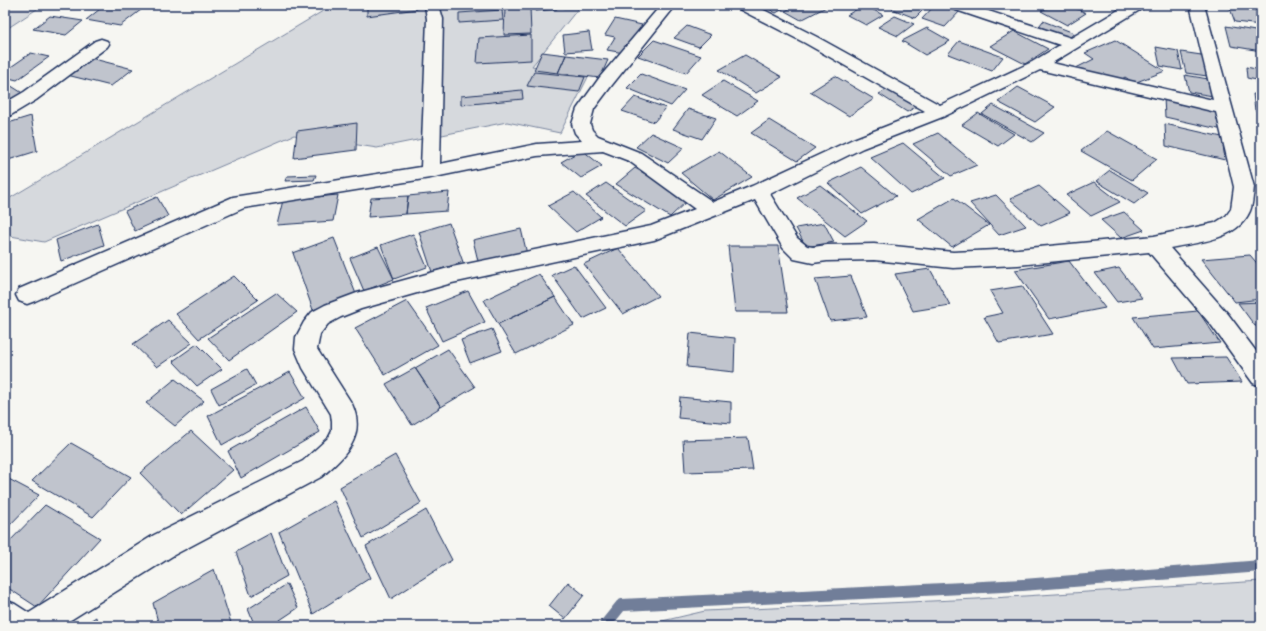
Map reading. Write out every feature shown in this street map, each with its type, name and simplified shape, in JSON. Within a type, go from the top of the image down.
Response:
[{"type":"street","points":[[430,172],[436,19],[432,5]]},
{"type":"street","points":[[669,5],[606,81],[582,116],[581,124],[584,133],[592,140],[635,157],[709,209]]},
{"type":"street","points":[[742,5],[811,40],[939,112]]},
{"type":"street","points":[[955,5],[1073,44]]},
{"type":"street","points":[[34,626],[164,545],[312,469],[330,454],[346,431],[344,412],[311,361],[306,349],[307,336],[312,328],[320,318],[333,310],[452,275],[654,233],[709,209],[759,191],[857,144],[939,112],[1038,65],[1138,5]]},
{"type":"street","points":[[759,191],[790,243],[797,250],[807,254],[874,252],[953,260],[1018,257],[1154,244],[1221,229],[1233,221],[1253,191],[1224,108],[1197,5]]},
{"type":"street","points":[[5,111],[30,96],[101,44]]},
{"type":"street","points":[[1038,65],[1224,108]]},
{"type":"street","points":[[27,295],[240,202],[430,172],[537,150],[603,145]]},
{"type":"street","points":[[1154,244],[1220,320],[1261,376]]},
{"type":"street","points":[[5,614],[23,626]]},
{"type":"shaded area","points":[[5,5],[43,5],[5,30]]},
{"type":"shaded area","points":[[333,5],[581,5],[532,66],[588,77],[560,133],[507,122],[377,148],[294,135],[44,242],[5,235],[5,201]]},
{"type":"shaded area","points":[[1261,581],[1261,626],[641,626],[705,611],[977,599]]},
{"type":"building","points":[[105,5],[146,6],[120,26],[86,20]]},
{"type":"building","points":[[367,5],[416,5],[417,9],[367,16]]},
{"type":"building","points":[[536,5],[557,5],[557,9],[536,11]]},
{"type":"building","points":[[564,5],[585,5],[585,8],[564,8]]},
{"type":"building","points":[[762,5],[790,5],[776,13]]},
{"type":"building","points":[[797,5],[830,5],[801,20],[785,11]]},
{"type":"building","points":[[864,5],[883,15],[866,25],[847,15]]},
{"type":"building","points":[[896,5],[917,5],[925,8],[915,18],[892,9]]},
{"type":"building","points":[[935,5],[946,5],[961,10],[945,27],[922,19]]},
{"type":"building","points":[[1053,5],[1069,5],[1086,13],[1067,25],[1041,11]]},
{"type":"building","points":[[1229,6],[1261,11],[1261,25],[1235,22]]},
{"type":"building","points":[[530,7],[531,34],[504,35],[505,8]]},
{"type":"building","points":[[502,10],[503,20],[459,23],[459,13]]},
{"type":"building","points":[[50,16],[83,21],[66,35],[33,29]]},
{"type":"building","points":[[895,16],[914,24],[898,36],[878,27]]},
{"type":"building","points":[[615,19],[642,25],[624,53],[607,50],[615,37],[605,35]]},
{"type":"building","points":[[1043,21],[1074,33],[1067,41],[1036,30]]},
{"type":"building","points":[[687,26],[711,35],[699,47],[674,38]]},
{"type":"building","points":[[1226,26],[1261,32],[1261,51],[1231,46]]},
{"type":"building","points":[[927,28],[950,41],[925,55],[902,41]]},
{"type":"building","points":[[1014,31],[1048,49],[1025,64],[990,46]]},
{"type":"building","points":[[589,32],[592,50],[565,52],[563,35]]},
{"type":"building","points":[[531,35],[531,60],[477,63],[479,38]]},
{"type":"building","points":[[654,40],[701,56],[686,73],[638,56]]},
{"type":"building","points":[[1115,40],[1165,71],[1134,83],[1125,77],[1122,79],[1076,68],[1094,59],[1085,53]]},
{"type":"building","points":[[959,41],[1003,57],[992,71],[948,54]]},
{"type":"building","points":[[1156,47],[1178,51],[1182,70],[1160,66]]},
{"type":"building","points":[[542,52],[566,55],[558,73],[534,70]]},
{"type":"building","points":[[1181,52],[1208,56],[1214,77],[1186,73]]},
{"type":"building","points":[[31,53],[49,57],[17,80],[5,77],[5,71]]},
{"type":"building","points":[[566,55],[608,60],[600,78],[558,73]]},
{"type":"building","points":[[745,55],[782,77],[756,93],[719,70]]},
{"type":"building","points":[[90,58],[133,69],[111,86],[67,75]]},
{"type":"building","points":[[1246,67],[1261,70],[1261,81],[1247,78]]},
{"type":"building","points":[[534,72],[585,77],[579,92],[527,86]]},
{"type":"building","points":[[641,74],[685,90],[671,106],[627,88]]},
{"type":"building","points":[[1185,75],[1214,80],[1219,97],[1189,92]]},
{"type":"building","points":[[835,76],[874,99],[849,116],[810,92]]},
{"type":"building","points":[[723,81],[758,101],[737,116],[702,95]]},
{"type":"building","points":[[1255,81],[1261,83],[1261,94],[1258,93]]},
{"type":"building","points":[[5,82],[24,94],[5,104]]},
{"type":"building","points":[[891,87],[919,105],[907,112],[879,94]]},
{"type":"building","points":[[1018,87],[1055,107],[1035,122],[998,102]]},
{"type":"building","points":[[522,90],[523,99],[461,105],[461,96]]},
{"type":"building","points":[[1253,94],[1261,95],[1261,111],[1255,110]]},
{"type":"building","points":[[635,97],[666,108],[654,122],[622,111]]},
{"type":"building","points":[[1164,98],[1220,111],[1223,130],[1165,117]]},
{"type":"building","points":[[993,105],[1044,133],[1032,142],[982,114]]},
{"type":"building","points":[[688,109],[716,118],[702,139],[673,129]]},
{"type":"building","points":[[978,113],[1014,134],[998,146],[962,125]]},
{"type":"building","points":[[31,116],[37,151],[5,161],[5,124]]},
{"type":"building","points":[[1258,117],[1261,117],[1261,139],[1258,138]]},
{"type":"building","points":[[769,120],[815,148],[797,161],[751,133]]},
{"type":"building","points":[[357,123],[356,150],[294,158],[297,131]]},
{"type":"building","points":[[1165,124],[1222,137],[1225,160],[1166,146]]},
{"type":"building","points":[[1107,131],[1157,159],[1132,180],[1081,151]]},
{"type":"building","points":[[651,133],[684,148],[668,163],[636,147]]},
{"type":"building","points":[[938,133],[977,165],[951,176],[913,144]]},
{"type":"building","points":[[903,143],[945,178],[911,194],[870,157]]},
{"type":"building","points":[[582,150],[602,166],[581,178],[561,162]]},
{"type":"building","points":[[719,151],[752,177],[713,200],[681,173]]},
{"type":"building","points":[[861,167],[896,196],[862,214],[828,183]]},
{"type":"building","points":[[635,168],[689,199],[670,217],[616,184]]},
{"type":"building","points":[[1110,170],[1148,193],[1134,204],[1096,181]]},
{"type":"building","points":[[316,175],[314,180],[285,181],[287,176]]},
{"type":"building","points":[[1094,182],[1120,202],[1091,216],[1066,195]]},
{"type":"building","points":[[606,183],[646,211],[625,226],[586,196]]},
{"type":"building","points":[[820,185],[867,221],[845,236],[797,198]]},
{"type":"building","points":[[1039,186],[1070,213],[1041,226],[1010,199]]},
{"type":"building","points":[[449,192],[447,211],[406,214],[408,196]]},
{"type":"building","points":[[574,192],[601,217],[576,232],[548,206]]},
{"type":"building","points":[[338,195],[333,221],[277,225],[283,200]]},
{"type":"building","points":[[996,195],[1026,226],[999,235],[970,203]]},
{"type":"building","points":[[408,196],[406,214],[368,217],[371,198]]},
{"type":"building","points":[[157,197],[168,216],[135,231],[125,211]]},
{"type":"building","points":[[954,198],[989,225],[952,247],[918,219]]},
{"type":"building","points":[[1124,212],[1144,230],[1121,238],[1101,220]]},
{"type":"building","points":[[449,223],[463,262],[432,272],[419,232]]},
{"type":"building","points":[[824,223],[834,242],[806,247],[796,228]]},
{"type":"building","points":[[98,224],[104,245],[61,261],[56,240]]},
{"type":"building","points":[[521,229],[527,254],[479,265],[473,240]]},
{"type":"building","points":[[413,234],[427,267],[394,279],[381,245]]},
{"type":"building","points":[[334,238],[356,294],[313,310],[293,253]]},
{"type":"building","points":[[728,246],[778,246],[788,312],[735,312]]},
{"type":"building","points":[[378,247],[394,279],[364,291],[350,258]]},
{"type":"building","points":[[618,248],[658,296],[623,314],[584,264]]},
{"type":"building","points":[[1250,255],[1261,268],[1261,299],[1235,302],[1201,259]]},
{"type":"building","points":[[1069,261],[1105,308],[1049,319],[1015,270]]},
{"type":"building","points":[[574,265],[606,308],[583,319],[552,275]]},
{"type":"building","points":[[1119,268],[1142,298],[1117,302],[1095,273]]},
{"type":"building","points":[[930,269],[950,305],[913,311],[895,274]]},
{"type":"building","points":[[539,274],[555,297],[498,324],[484,300]]},
{"type":"building","points":[[234,276],[258,300],[199,339],[176,314]]},
{"type":"building","points":[[851,276],[867,317],[830,321],[815,279]]},
{"type":"building","points":[[1022,286],[1053,334],[999,343],[984,317],[1003,313],[990,291]]},
{"type":"building","points":[[468,291],[485,322],[442,341],[426,308]]},
{"type":"building","points":[[276,293],[297,312],[229,360],[208,338]]},
{"type":"building","points":[[555,297],[574,325],[516,354],[498,324]]},
{"type":"building","points":[[407,301],[438,345],[385,375],[355,328]]},
{"type":"building","points":[[1261,302],[1261,326],[1255,326],[1238,303]]},
{"type":"building","points":[[1198,311],[1220,343],[1153,349],[1133,317]]},
{"type":"building","points":[[168,320],[192,343],[157,367],[133,344]]},
{"type":"building","points":[[492,329],[502,351],[470,363],[461,340]]},
{"type":"building","points":[[690,333],[735,338],[734,372],[687,367]]},
{"type":"building","points":[[197,344],[222,369],[197,386],[173,361]]},
{"type":"building","points":[[448,349],[475,387],[441,407],[415,368]]},
{"type":"building","points":[[1226,357],[1242,382],[1187,384],[1173,358]]},
{"type":"building","points":[[415,368],[441,407],[412,425],[386,384]]},
{"type":"building","points":[[247,369],[256,385],[219,405],[211,389]]},
{"type":"building","points":[[290,372],[305,398],[222,445],[208,416]]},
{"type":"building","points":[[175,379],[204,401],[175,426],[146,403]]},
{"type":"building","points":[[680,397],[731,402],[731,423],[678,418]]},
{"type":"building","points":[[306,407],[320,432],[241,478],[228,451]]},
{"type":"building","points":[[191,431],[233,470],[181,515],[140,473]]},
{"type":"building","points":[[748,438],[753,470],[685,472],[683,440]]},
{"type":"building","points":[[71,443],[131,477],[93,517],[32,481]]},
{"type":"building","points":[[395,455],[421,503],[363,538],[340,487]]},
{"type":"building","points":[[5,477],[39,495],[5,530]]},
{"type":"building","points":[[334,501],[370,578],[313,614],[279,532]]},
{"type":"building","points":[[45,505],[100,538],[37,607],[5,586],[5,546]]},
{"type":"building","points":[[426,510],[452,560],[391,599],[366,546]]},
{"type":"building","points":[[271,533],[287,576],[251,596],[236,552]]},
{"type":"building","points":[[214,569],[232,626],[159,626],[153,603]]},
{"type":"building","points":[[568,582],[584,595],[565,619],[549,606]]},
{"type":"building","points":[[287,584],[298,608],[271,626],[255,626],[248,609]]},
{"type":"building","points":[[96,617],[97,626],[82,626]]},
{"type":"waterway","points":[[604,626],[621,605],[1023,585],[1261,566]]}]
